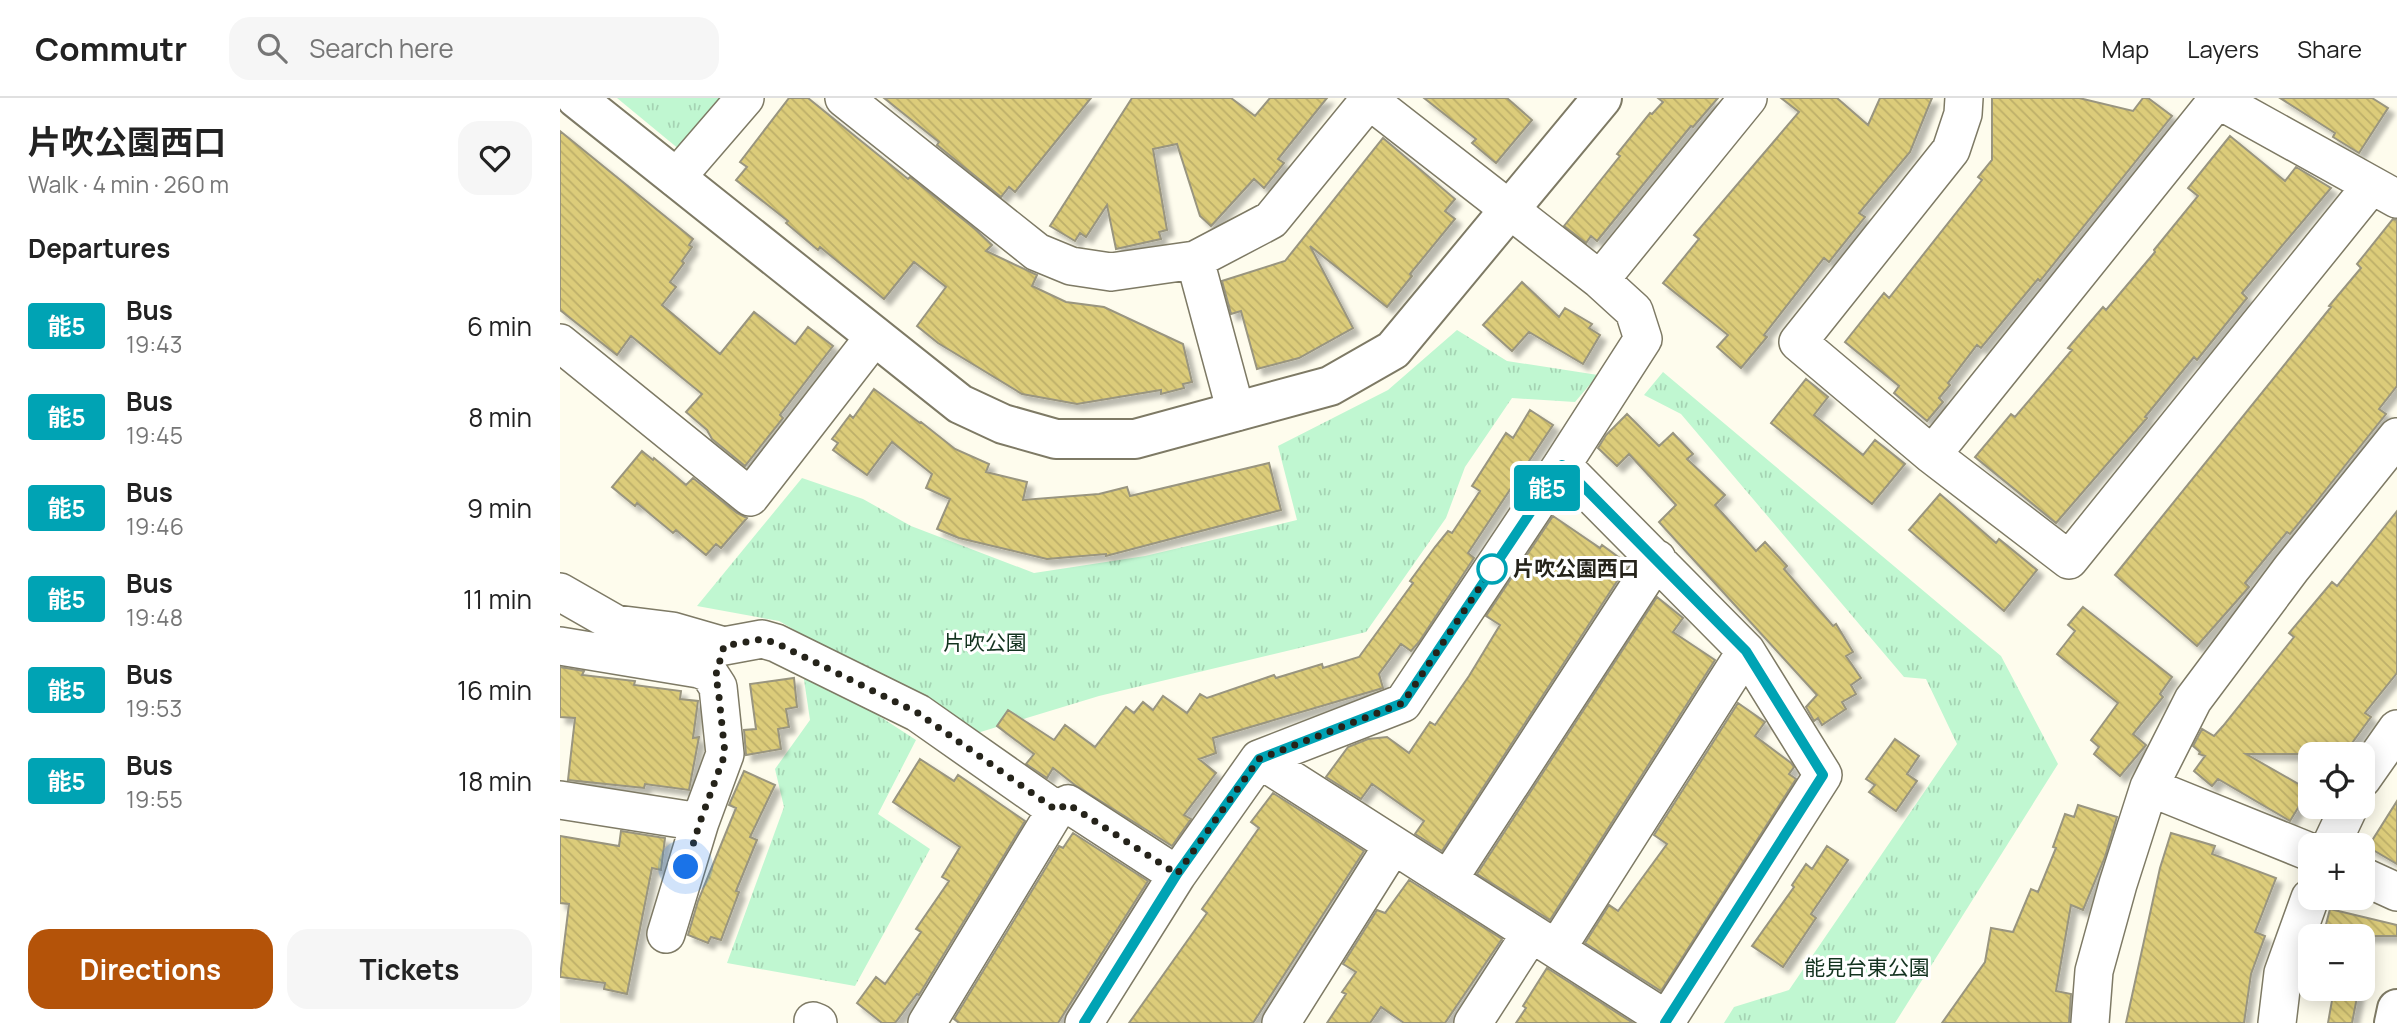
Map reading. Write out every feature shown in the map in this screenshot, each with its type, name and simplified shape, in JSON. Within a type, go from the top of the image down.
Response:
[{"type":"street","points":[[576,98],[960,404],[1003,424],[1056,439],[1135,439],[1330,386],[1393,350],[1602,98]]},
{"type":"street","points":[[676,178],[745,98]]},
{"type":"street","points":[[844,98],[1037,251],[1071,266],[1111,272],[1195,260],[1271,220],[1369,99],[1600,280],[1634,311],[1643,339],[1403,703],[1259,759],[1177,874],[1084,1023]]},
{"type":"street","points":[[1600,280],[1748,98]]},
{"type":"street","points":[[1932,455],[2217,99],[2384,193],[2069,560],[1932,455],[1798,342],[1951,150],[1963,114],[1964,98]]},
{"type":"street","points":[[1195,260],[1236,412]]},
{"type":"street","points":[[560,343],[750,497],[874,337]]},
{"type":"street","points":[[2090,1023],[2095,971],[2118,884],[2149,787],[2193,700],[2291,569],[2397,437]]},
{"type":"street","points":[[1259,759],[1544,940],[1666,1022],[1823,775],[1746,651],[1562,465]]},
{"type":"street","points":[[1448,880],[1657,559]]},
{"type":"street","points":[[560,592],[616,624],[672,631],[719,662]]},
{"type":"street","points":[[560,646],[699,669],[709,673],[719,662],[762,639],[776,643],[918,713],[1056,810]]},
{"type":"street","points":[[1472,1023],[1544,940],[1746,651]]},
{"type":"street","points":[[666,934],[700,822],[725,754],[718,687],[719,662]]},
{"type":"street","points":[[2375,760],[2397,729]]},
{"type":"street","points":[[2149,787],[2298,847]]},
{"type":"street","points":[[560,800],[700,822]]},
{"type":"street","points":[[927,1023],[1056,810],[1068,804],[1177,874]]},
{"type":"street","points":[[1281,1023],[1393,845]]},
{"type":"street","points":[[2375,882],[2397,892]]},
{"type":"street","points":[[2277,1023],[2283,973],[2306,910]]},
{"type":"street","points":[[2394,1023],[2397,1009]]},
{"type":"green space","points":[[617,98],[722,98],[680,150]]},
{"type":"green space","name":"片吹公園","points":[[1457,330],[1507,361],[1598,375],[1575,402],[1512,398],[1465,467],[1446,518],[1366,632],[1099,696],[974,734],[779,621],[697,606],[802,478],[863,499],[911,526],[1034,573],[1145,556],[1297,520],[1278,446],[1388,390]]},
{"type":"green space","name":"能見台東公園","points":[[1663,372],[2001,656],[2058,764],[1895,1023],[1724,1023],[1734,1007],[1789,990],[1957,744],[1926,679],[1904,677],[1681,414],[1644,395]]},
{"type":"green space","points":[[802,666],[916,740],[878,814],[930,849],[855,986],[727,963],[784,807],[775,769],[810,720]]},
{"type":"building","points":[[789,98],[808,98],[975,229],[992,245],[986,251],[1037,275],[1032,286],[1066,302],[1104,307],[1183,344],[1192,382],[1183,384],[1184,388],[1161,394],[1161,390],[1077,404],[1022,394],[938,343],[917,326],[946,287],[914,262],[884,299],[820,247],[818,250],[786,223],[788,221],[736,180],[747,167],[740,162]]},
{"type":"building","points":[[884,98],[1091,98],[1015,192],[1009,187],[1001,197]]},
{"type":"building","points":[[1132,98],[1231,98],[1255,116],[1270,98],[1327,98],[1278,159],[1284,163],[1264,188],[1254,179],[1211,226],[1200,216],[1177,144],[1153,149],[1167,230],[1159,232],[1161,239],[1116,249],[1107,205],[1086,237],[1080,233],[1075,241],[1050,226]]},
{"type":"building","points":[[1424,98],[1507,98],[1532,120],[1496,163],[1472,143],[1476,139]]},
{"type":"building","points":[[1658,98],[1718,98],[1693,127],[1691,126],[1597,241],[1591,236],[1586,243],[1564,226],[1620,156],[1617,154],[1650,113],[1663,102]]},
{"type":"building","points":[[1781,98],[1837,98],[1868,125],[1880,98],[1932,98],[1910,152],[1859,213],[1865,217],[1829,262],[1824,258],[1741,368],[1717,347],[1728,335],[1663,283],[1699,239],[1694,235],[1799,112]]},
{"type":"building","points":[[1992,98],[2079,98],[2133,111],[2143,98],[2148,98],[2172,116],[2040,281],[2038,279],[1981,348],[1977,345],[1948,383],[1950,385],[1939,398],[1943,402],[1927,421],[1894,393],[1899,386],[1845,342],[1884,293],[1889,298],[1982,180],[1978,177],[1992,160]]},
{"type":"building","points":[[2280,98],[2372,98],[2388,108],[2359,153],[2333,137],[2335,133]]},
{"type":"building","points":[[560,131],[693,239],[689,245],[692,247],[682,261],[684,263],[670,282],[676,287],[662,305],[720,354],[754,312],[795,344],[808,327],[833,346],[780,415],[783,418],[745,466],[712,439],[707,430],[686,412],[702,394],[631,336],[617,355],[560,310]]},
{"type":"building","points":[[2230,136],[2285,181],[2296,167],[2331,188],[2242,293],[2247,298],[2197,360],[2194,357],[2145,417],[2147,418],[2056,523],[1975,457],[2011,414],[2015,417],[2072,350],[2068,348],[2103,307],[2106,310],[2155,252],[2198,196],[2188,188]]},
{"type":"building","points":[[1383,138],[1455,199],[1445,211],[1455,219],[1387,307],[1310,246],[1353,328],[1299,358],[1257,369],[1241,311],[1231,314],[1222,281],[1285,261]]},
{"type":"building","points":[[2393,219],[2397,220],[2397,386],[2379,409],[2386,414],[2290,534],[2287,532],[2245,583],[2249,587],[2197,646],[2115,575],[2331,307],[2329,306],[2361,268],[2357,264]]},
{"type":"building","points":[[1522,282],[1559,317],[1565,308],[1592,324],[1589,328],[1600,335],[1583,364],[1529,332],[1512,351],[1483,325]]},
{"type":"building","points":[[1806,379],[1828,397],[1814,415],[1863,455],[1875,440],[1905,464],[1872,504],[1771,423]]},
{"type":"building","points":[[874,389],[955,449],[989,464],[986,472],[1027,482],[1023,500],[1099,494],[1127,487],[1130,496],[1269,463],[1281,510],[1106,556],[1047,559],[959,538],[937,529],[950,499],[926,488],[932,474],[892,442],[867,475],[833,450],[838,443],[832,439],[850,415],[853,418]]},
{"type":"building","points":[[1530,410],[1553,425],[1468,553],[1474,558],[1419,642],[1411,651],[1401,644],[1379,674],[1383,688],[1213,738],[1216,753],[1199,759],[1216,773],[1184,815],[1191,819],[1172,846],[1075,785],[1053,768],[1047,778],[1026,764],[1034,754],[997,726],[1008,710],[1054,740],[1065,725],[1095,747],[1126,707],[1134,713],[1143,702],[1153,710],[1163,696],[1187,713],[1200,694],[1207,698],[1274,675],[1276,678],[1322,664],[1323,668],[1359,657],[1413,583],[1410,581],[1448,531],[1452,533],[1480,491],[1472,486],[1506,433],[1513,438]]},
{"type":"building","points":[[1627,414],[1659,446],[1673,433],[1693,454],[1687,459],[1725,495],[1715,505],[1756,551],[1765,542],[1787,566],[1784,569],[1833,626],[1836,624],[1853,652],[1846,656],[1861,678],[1851,685],[1856,694],[1842,702],[1846,709],[1822,725],[1818,718],[1814,721],[1806,707],[1817,695],[1659,522],[1676,505],[1629,454],[1617,466],[1598,448],[1606,435]]},
{"type":"building","points":[[642,451],[686,485],[693,478],[747,518],[721,548],[716,544],[706,555],[676,530],[673,533],[637,503],[635,506],[612,487]]},
{"type":"building","points":[[1940,494],[1996,543],[1999,539],[2037,570],[2004,611],[1909,530]]},
{"type":"building","points":[[2397,511],[2397,673],[2365,713],[2371,717],[2353,742],[2298,742],[2298,754],[2246,754],[2298,784],[2298,808],[2290,821],[2218,779],[2212,786],[2194,771],[2205,756],[2199,754],[2193,746],[2202,729],[2214,736],[2223,726],[2294,637],[2289,633],[2332,582],[2337,586]]},
{"type":"building","points":[[1553,516],[1625,562],[1620,569],[1623,572],[1442,851],[1415,834],[1424,821],[1372,784],[1361,799],[1326,777],[1348,747],[1368,739],[1387,737],[1409,753],[1430,722],[1435,725],[1500,625],[1486,616]]},
{"type":"building","points":[[1657,597],[1683,618],[1673,632],[1715,660],[1550,920],[1477,874]]},
{"type":"building","points":[[2083,607],[2172,677],[2160,694],[2163,697],[2133,734],[2146,745],[2120,776],[2094,754],[2099,747],[2091,740],[2118,703],[2057,654],[2075,631],[2068,625]]},
{"type":"building","points":[[560,667],[584,671],[582,675],[635,681],[634,685],[681,691],[680,699],[698,701],[693,738],[699,737],[689,790],[645,784],[644,788],[568,780],[575,718],[560,717]]},
{"type":"building","points":[[794,678],[797,707],[786,709],[789,727],[778,729],[781,749],[746,755],[744,730],[756,729],[750,684]]},
{"type":"building","points":[[1738,703],[1765,722],[1755,736],[1791,763],[1794,767],[1789,774],[1796,779],[1661,991],[1585,943],[1609,905],[1618,911],[1667,844],[1654,835]]},
{"type":"building","points":[[1895,739],[1919,756],[1907,774],[1917,781],[1896,811],[1869,792],[1875,785],[1866,779]]},
{"type":"building","points":[[920,759],[954,781],[958,775],[1025,821],[919,995],[917,994],[895,1023],[882,1023],[857,1003],[876,977],[885,984],[921,932],[916,929],[949,881],[942,877],[960,847],[893,802]]},
{"type":"building","points":[[744,771],[775,785],[750,837],[757,840],[736,891],[739,892],[721,940],[711,937],[708,943],[688,935],[698,901],[736,808],[729,805]]},
{"type":"building","points":[[1273,793],[1364,851],[1253,1023],[1129,1023],[1207,913],[1202,909],[1259,828],[1251,822]]},
{"type":"building","points":[[2397,801],[2397,864],[2375,851],[2375,836]]},
{"type":"building","points":[[2078,805],[2117,817],[2105,857],[2083,910],[2071,905],[2056,991],[2071,994],[2069,1023],[1942,1023],[1985,962],[1991,928],[2013,932],[2031,889],[2038,892],[2056,848],[2053,847],[2065,814],[2074,817]]},
{"type":"building","points":[[621,831],[665,838],[661,870],[652,868],[627,994],[604,989],[605,983],[560,977],[569,904],[560,903],[560,836],[619,846]]},
{"type":"building","points":[[1073,833],[1148,881],[1058,1023],[959,1023],[954,1019],[1059,846],[1063,848]]},
{"type":"building","points":[[2171,833],[2215,846],[2212,854],[2276,878],[2255,932],[2265,936],[2251,974],[2244,1023],[2126,1023],[2160,868]]},
{"type":"building","points":[[1827,846],[1848,860],[1811,914],[1816,918],[1783,967],[1752,946],[1794,887],[1792,885],[1806,864],[1812,869]]},
{"type":"building","points":[[1409,880],[1502,939],[1445,1023],[1404,1023],[1381,1007],[1370,1023],[1327,1023],[1346,994],[1342,992],[1356,972],[1343,964],[1377,910],[1385,913]]},
{"type":"building","points":[[2330,910],[2334,910],[2397,925],[2397,936],[2375,936],[2375,924],[2326,924]]},
{"type":"building","points":[[1547,968],[1633,1023],[1516,1023],[1526,1008],[1523,1006]]},
{"type":"building","points":[[2332,1001],[2356,1001],[2352,1023],[2328,1023]]},
{"type":"bus line","name":"能5","points":[[1084,1023],[1177,874],[1259,759],[1403,703],[1562,465],[1746,651],[1823,775],[1665,1023]]},
{"type":"place","name":"片吹公園西口","points":[[1492,569]]},
{"type":"route","points":[[686,867],[725,754],[715,678],[724,646],[762,639],[776,643],[918,713],[1056,810],[1068,804],[1177,874],[1259,759],[1403,703],[1492,569]]}]
